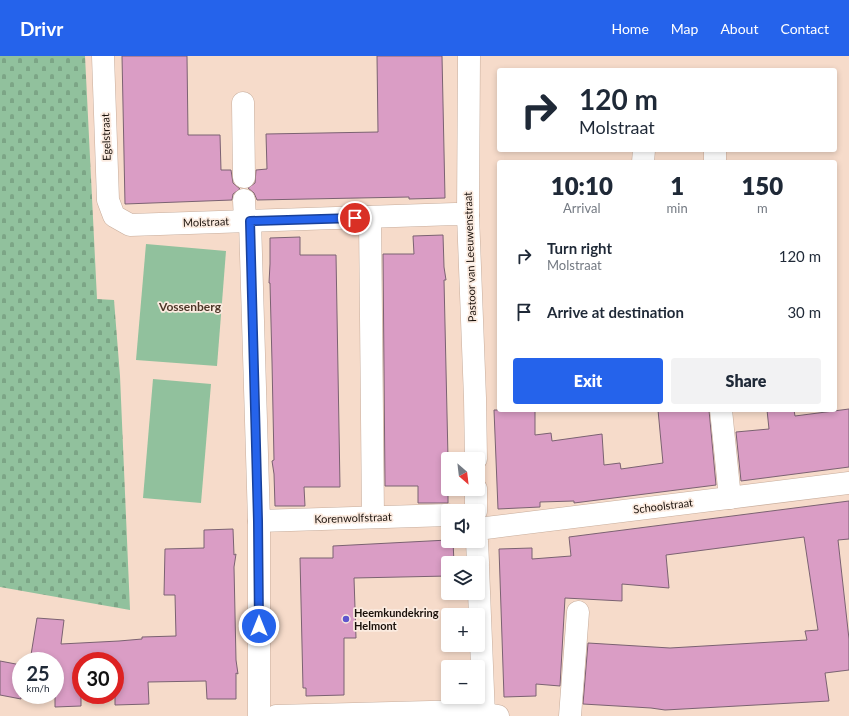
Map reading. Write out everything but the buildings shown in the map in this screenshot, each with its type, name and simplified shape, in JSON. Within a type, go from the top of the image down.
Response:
[{"type":"street","name":"Egelstraat","points":[[103,56],[108,200],[114,216]]},
{"type":"street","name":"Pastoor van Leeuwenstraat","points":[[469,56],[468,215],[476,452]]},
{"type":"street","points":[[243,103],[244,177]]},
{"type":"street","name":"Molstraat","points":[[114,216],[130,225],[246,214],[370,218],[468,215]]},
{"type":"street","points":[[246,214],[258,521],[259,716]]},
{"type":"street","points":[[370,218],[373,517]]},
{"type":"street","points":[[721,412],[730,498]]},
{"type":"street","name":"Schoolstraat","points":[[485,528],[849,483]]},
{"type":"street","name":"Korenwolfstraat","points":[[258,521],[441,515]]},
{"type":"street","points":[[276,716],[469,711],[489,716],[480,600]]},
{"type":"street","points":[[570,716],[578,612]]},
{"type":"green space","points":[[0,56],[85,56],[97,299],[114,300],[120,376],[130,610],[0,587]]},
{"type":"green space","points":[[146,244],[226,251],[217,366],[136,360]]},
{"type":"green space","points":[[153,379],[211,384],[201,503],[143,498]]},
{"type":"place","name":"Heemkundekring Helmont","points":[[346,619]]},
{"type":"district","name":"Vossenberg","points":[[190,307]]},
{"type":"route","points":[[259,626],[258,521],[250,221],[355,218]]}]
